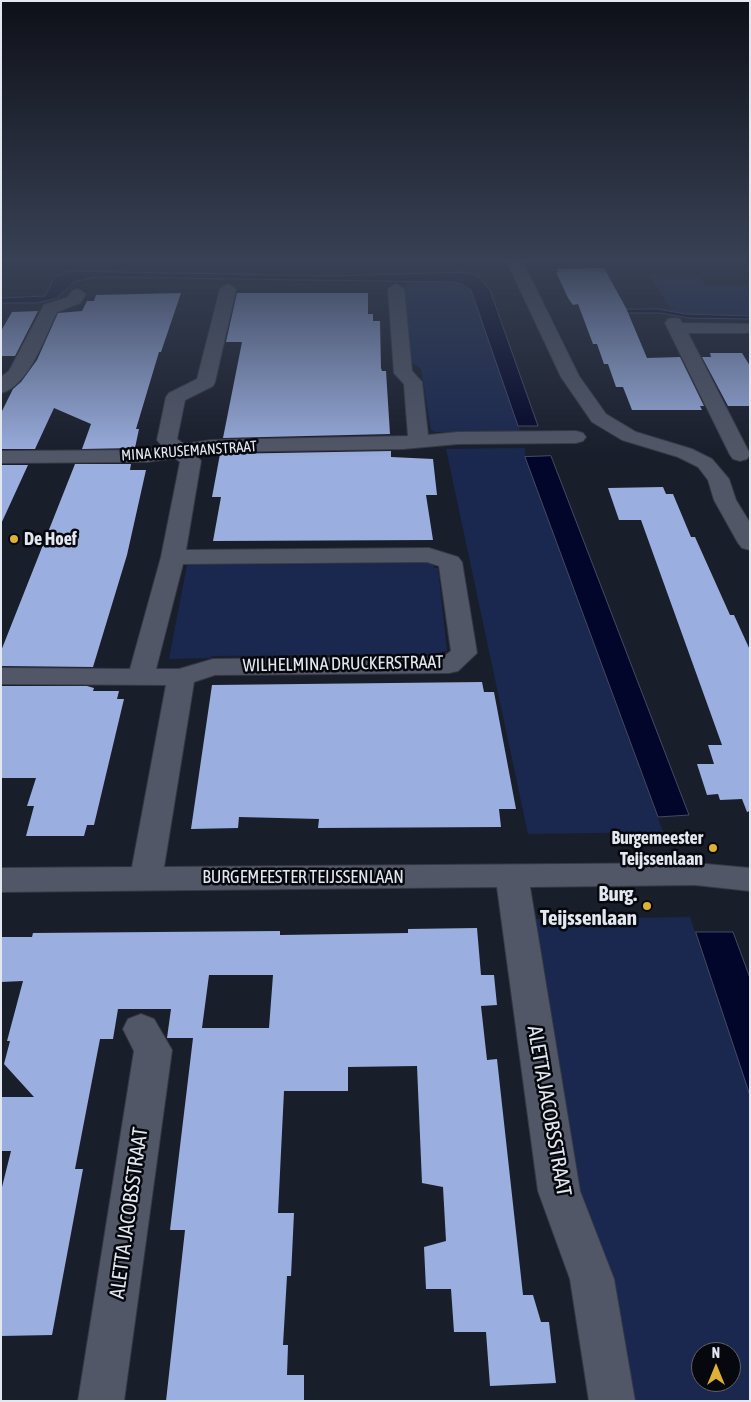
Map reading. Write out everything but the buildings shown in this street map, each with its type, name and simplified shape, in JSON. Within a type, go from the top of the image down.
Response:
[{"type":"street","points":[[1,387],[17,374],[41,327]]},
{"type":"street","points":[[141,677],[173,557],[191,461],[167,440],[176,397],[206,382],[219,327]]},
{"type":"street","points":[[399,327],[403,373],[413,382],[428,442]]},
{"type":"street","points":[[546,327],[570,378],[580,420],[593,432],[695,466],[725,500],[750,543]]},
{"type":"street","points":[[676,327],[745,455],[695,466]]},
{"type":"street","points":[[726,327],[746,328]]},
{"type":"street","points":[[1,364],[23,364]]},
{"type":"street","name":"MINA KRUSEMANSTRAAT","points":[[1,457],[147,456],[211,446],[428,442],[461,445],[561,444],[593,432]]},
{"type":"street","name":"WILHELMINA DRUCKERSTRAAT","points":[[1,676],[181,677],[213,667],[449,665],[464,653],[450,562],[429,554],[173,557]]},
{"type":"street","points":[[146,879],[181,677]]},
{"type":"street","points":[[695,874],[750,867]]},
{"type":"street","points":[[695,874],[750,880]]},
{"type":"street","name":"BURGEMEESTER TEIJSSENLAAN","points":[[1,880],[695,874]]},
{"type":"street","name":"ALETTA JACOBSSTRAAT","points":[[512,876],[559,1191],[592,1279],[612,1401]]},
{"type":"street","name":"ALETTA JACOBSSTRAAT","points":[[101,1401],[153,1050],[141,1029]]},
{"type":"shaded area","points":[[407,327],[484,327],[521,433],[436,432],[431,430],[421,369],[412,362]]},
{"type":"shaded area","points":[[484,327],[503,327],[538,426],[518,426]]},
{"type":"shaded area","points":[[525,448],[525,457],[663,832],[528,834],[446,449]]},
{"type":"shaded area","points":[[551,456],[689,815],[658,817],[525,457]]},
{"type":"shaded area","points":[[434,563],[434,568],[438,568],[447,651],[442,651],[442,654],[211,656],[211,658],[169,659],[187,565]]},
{"type":"shaded area","points":[[690,917],[750,1095],[750,1401],[630,1401],[594,1226],[573,1180],[535,923],[536,919]]},
{"type":"shaded area","points":[[696,932],[733,932],[750,978],[750,1095]]},
{"type":"place","name":"De Hoef","points":[[14,539]]},
{"type":"place","name":"Burgemeester Teijssenlaan","points":[[713,848]]},
{"type":"place","name":"Burg. Teijssenlaan","points":[[647,906]]}]
